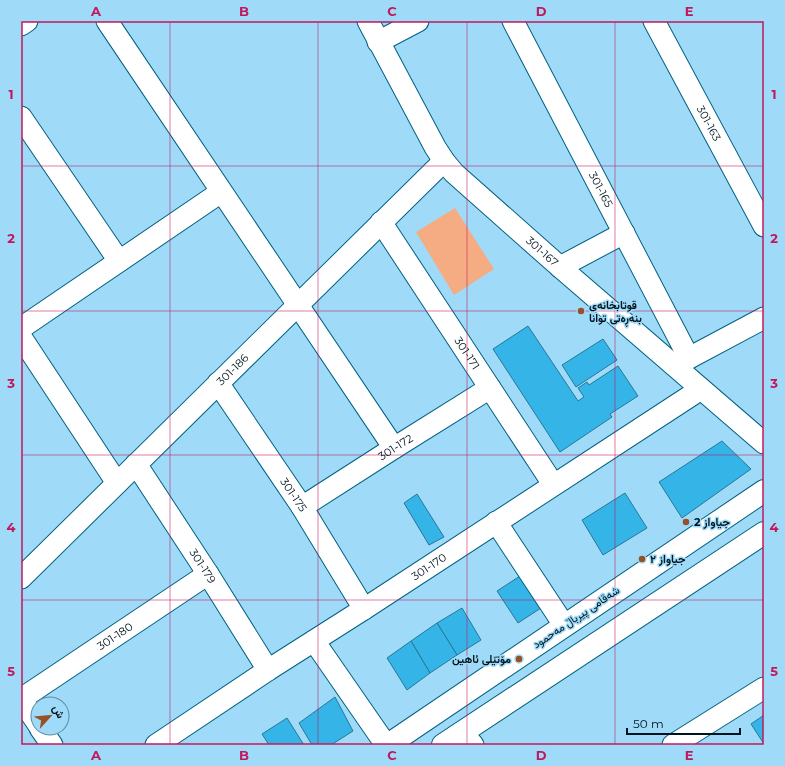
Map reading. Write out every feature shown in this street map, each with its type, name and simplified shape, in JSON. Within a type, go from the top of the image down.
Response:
[{"type":"main road","name":"شەقامی پیرباڵ مەحمود","points":[[387,745],[764,491]]},
{"type":"main road","points":[[443,745],[467,738],[764,533]]},
{"type":"street","points":[[21,25],[27,21]]},
{"type":"street","points":[[107,21],[220,192],[394,448]]},
{"type":"street","name":"301-167","points":[[368,21],[435,147],[444,161],[459,178],[560,267],[682,363],[701,388],[764,443]]},
{"type":"street","points":[[378,42],[418,21]]},
{"type":"street","name":"301-165","points":[[513,21],[624,233],[682,363]]},
{"type":"street","name":"301-163","points":[[654,21],[764,226]]},
{"type":"street","points":[[21,117],[119,261]]},
{"type":"street","name":"301-186","points":[[24,568],[136,464],[444,161]]},
{"type":"street","points":[[21,328],[220,192]]},
{"type":"street","name":"301-171","points":[[381,222],[553,484]]},
{"type":"street","points":[[560,267],[624,233]]},
{"type":"street","points":[[682,363],[764,318]]},
{"type":"street","points":[[21,337],[117,482]]},
{"type":"street","name":"301-175","points":[[218,383],[302,507],[364,609]]},
{"type":"street","name":"301-172","points":[[302,507],[490,388]]},
{"type":"street","name":"301-170","points":[[156,745],[268,670],[364,609],[701,388]]},
{"type":"street","name":"301-179","points":[[136,464],[208,574],[268,670]]},
{"type":"street","points":[[496,522],[564,625]]},
{"type":"street","name":"301-180","points":[[21,699],[208,574]]},
{"type":"street","points":[[314,641],[387,745]]},
{"type":"street","points":[[673,745],[764,688]]},
{"type":"street","points":[[21,699],[30,712]]},
{"type":"street","points":[[46,736],[52,745]]},
{"type":"shaded area","points":[[455,208],[494,269],[454,295],[416,232]]},
{"type":"building","points":[[528,326],[578,401],[584,397],[578,388],[587,382],[589,385],[618,366],[638,396],[610,414],[612,417],[560,452],[493,349]]},
{"type":"building","points":[[603,339],[617,360],[576,387],[562,365]]},
{"type":"building","points":[[722,441],[751,469],[682,518],[659,482]]},
{"type":"building","points":[[625,493],[647,528],[603,555],[582,520]]},
{"type":"building","points":[[417,494],[444,537],[429,545],[404,503]]},
{"type":"building","points":[[520,576],[541,608],[518,623],[497,591]]},
{"type":"building","points":[[462,608],[481,640],[457,655],[437,623]]},
{"type":"building","points":[[437,623],[457,655],[430,673],[411,641]]},
{"type":"building","points":[[411,641],[430,673],[407,690],[387,658]]},
{"type":"building","points":[[335,697],[353,731],[331,745],[312,745],[299,723]]},
{"type":"building","points":[[764,715],[764,744],[751,724]]},
{"type":"building","points":[[287,718],[304,745],[269,745],[262,734]]},
{"type":"place","name":"قوتابخانەی بنەڕەتی توانا","points":[[581,311]]},
{"type":"place","name":"جیاواز 2","points":[[686,522]]},
{"type":"place","name":"جیاواز ٢","points":[[642,559]]},
{"type":"place","name":"مۆتێلی ئاهین","points":[[519,659]]}]
